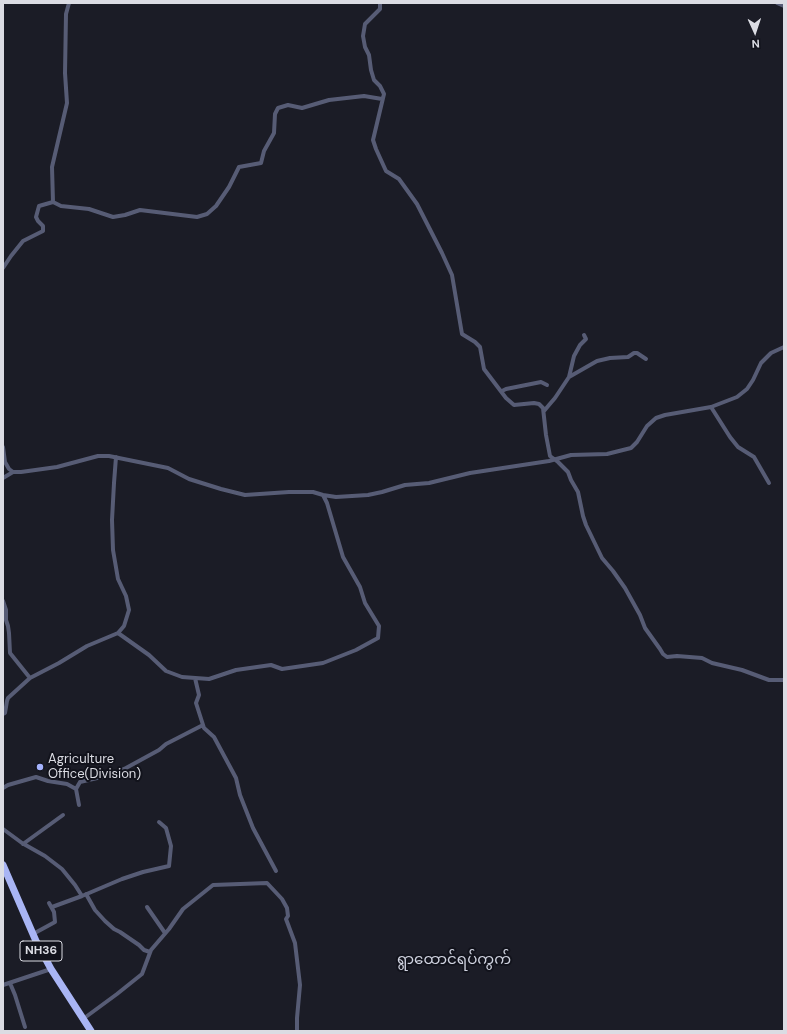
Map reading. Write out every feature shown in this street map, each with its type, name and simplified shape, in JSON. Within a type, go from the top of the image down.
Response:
[{"type":"highway","name":"NH36","points":[[3,865],[33,935],[51,969],[91,1031]]},
{"type":"street","points":[[53,202],[52,167],[67,103],[65,73],[66,14],[68,3]]},
{"type":"street","points":[[380,3],[380,9],[365,24],[363,36],[365,47],[369,55],[374,80],[380,86],[384,94],[373,140],[386,171],[399,179],[417,204],[442,253],[452,275],[462,334],[475,342],[480,348],[484,369],[506,398],[514,405],[534,403],[539,404],[543,408],[550,456],[568,472],[578,492],[585,520],[602,558],[625,588],[640,615],[645,628],[663,654],[667,657],[677,656],[702,658],[712,663],[742,670],[769,680],[784,680]]},
{"type":"street","points":[[777,3],[784,6]]},
{"type":"street","points":[[3,268],[10,256],[23,241],[43,231],[43,226],[36,217],[39,206],[53,202],[61,206],[89,209],[113,217],[125,216],[140,210],[197,217],[207,214],[221,200],[238,167],[261,163],[264,151],[274,133],[275,114],[278,108],[288,105],[302,108],[329,100],[364,96],[382,99]]},
{"type":"street","points":[[544,411],[556,398],[569,377],[574,356],[580,345],[586,339],[584,335]]},
{"type":"street","points":[[3,478],[13,472],[57,467],[98,456],[116,457],[168,468],[189,479],[246,494],[313,492],[336,497],[368,495],[405,485],[429,483],[470,473],[549,461],[571,455],[607,454],[631,448],[637,442],[647,426],[656,418],[711,407],[737,397],[747,389],[761,363],[771,353],[784,347]]},
{"type":"street","points":[[569,377],[596,361],[610,358],[628,357],[634,353],[637,353],[646,359]]},
{"type":"street","points":[[502,391],[541,382],[547,385]]},
{"type":"street","points":[[711,407],[738,447],[754,457],[769,483]]},
{"type":"street","points":[[3,447],[5,462],[9,469],[13,472]]},
{"type":"street","points":[[4,714],[8,698],[30,678],[87,646],[118,633],[124,626],[129,610],[126,596],[118,579],[113,550],[112,520],[116,457]]},
{"type":"street","points":[[118,633],[149,655],[166,671],[182,677],[209,679],[236,670],[271,665],[282,669],[323,663],[356,650],[378,638],[379,626],[365,603],[360,587],[343,558],[328,503],[323,495]]},
{"type":"street","points":[[3,601],[6,610],[10,653],[30,678]]},
{"type":"street","points":[[195,678],[199,695],[196,702],[204,728],[214,737],[236,778],[240,795],[253,828],[276,871]]},
{"type":"street","points":[[79,805],[76,789],[80,782],[110,775],[126,768],[159,750],[166,744],[203,725]]},
{"type":"street","points":[[3,788],[8,785],[36,777],[48,781],[67,784],[76,789]]},
{"type":"street","points":[[23,844],[63,815]]},
{"type":"street","points":[[33,935],[55,922],[54,912],[51,905],[84,895],[143,872],[169,866],[171,846],[166,828],[159,822]]},
{"type":"street","points":[[3,829],[23,844],[45,856],[62,869],[105,921],[144,950],[150,952]]},
{"type":"street","points":[[83,1019],[142,974],[150,952],[183,909],[213,884],[267,883],[282,899],[287,908],[288,916],[286,919],[295,943],[300,985],[297,1031]]},
{"type":"street","points":[[147,907],[165,933]]},
{"type":"street","points":[[3,985],[51,969]]},
{"type":"street","points":[[10,983],[25,1027]]},
{"type":"place","name":"Agriculture Office(Division)","points":[[40,767]]},
{"type":"district","name":"ရွာထောင်ရပ်ကွက်","points":[[454,960]]}]
